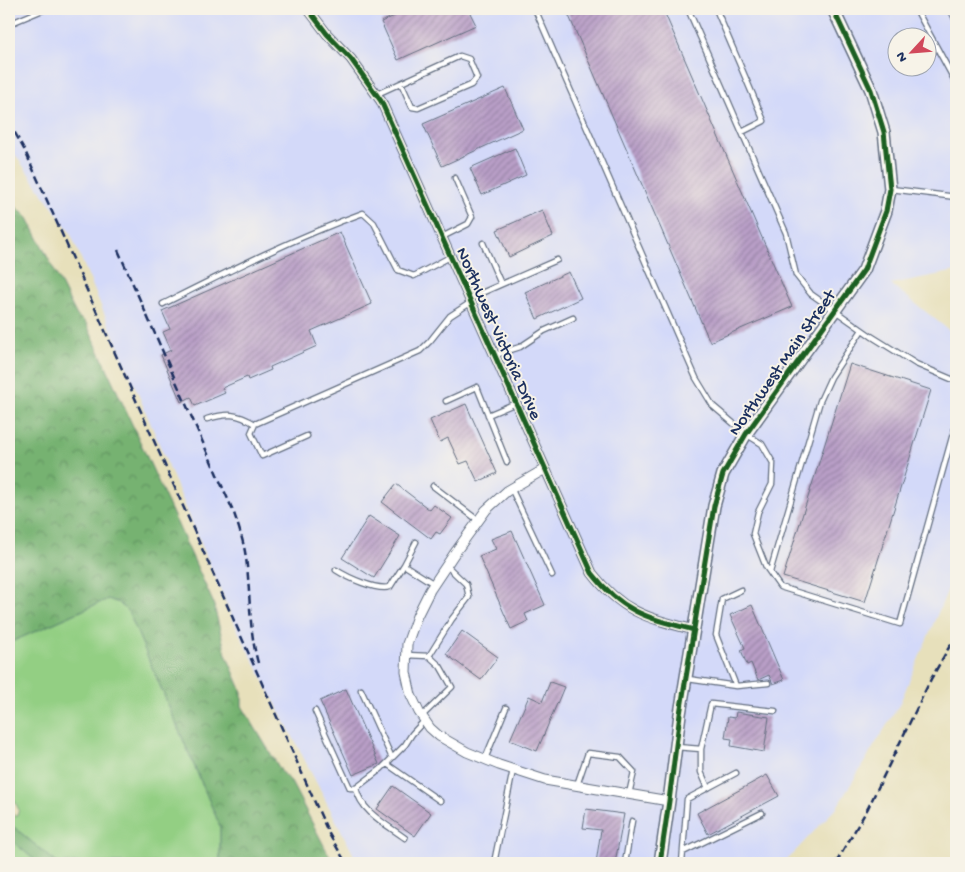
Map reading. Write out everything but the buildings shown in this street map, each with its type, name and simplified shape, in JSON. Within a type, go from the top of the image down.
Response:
[{"type":"street","name":"Northwest Victoria Drive","points":[[308,9],[327,34],[351,59],[381,101],[471,300],[586,563],[598,581],[614,596],[639,614],[650,619],[694,630]]},
{"type":"street","name":"Northwest Main Street","points":[[662,862],[686,678],[714,506],[723,474],[746,434],[864,270],[886,211],[890,189],[884,132],[871,90],[833,9]]},
{"type":"street","points":[[545,469],[510,488],[486,510],[434,584],[417,616],[410,634],[406,654],[406,672],[415,704],[423,718],[439,736],[450,743],[513,770],[535,777],[670,801]]},
{"type":"lane","points":[[9,24],[45,9]]},
{"type":"lane","points":[[535,9],[696,378],[713,406],[746,434],[762,444],[773,463],[772,484],[758,512],[753,534],[766,567],[780,587],[900,624],[956,423]]},
{"type":"lane","points":[[688,9],[786,233],[796,275],[811,294],[862,330],[916,364],[956,381]]},
{"type":"lane","points":[[716,9],[764,121],[742,132]]},
{"type":"lane","points":[[916,9],[956,83]]},
{"type":"lane","points":[[377,94],[401,83],[460,56],[469,59],[477,78],[471,85],[418,108],[412,106],[401,83]]},
{"type":"lane","points":[[442,237],[468,224],[472,217],[456,178]]},
{"type":"lane","points":[[890,189],[956,197]]},
{"type":"lane","points":[[163,304],[253,259],[322,228],[364,213],[374,223],[398,270],[414,276],[451,257]]},
{"type":"lane","points":[[483,243],[501,284]]},
{"type":"lane","points":[[307,436],[262,456],[251,433],[255,424],[420,351],[450,316],[471,300],[501,284],[557,260]]},
{"type":"lane","points":[[495,355],[520,347],[544,330],[573,318]]},
{"type":"lane","points":[[770,572],[820,402],[831,376],[862,330]]},
{"type":"lane","points":[[446,401],[477,388],[507,462]]},
{"type":"lane","points":[[488,415],[516,402]]},
{"type":"lane","points":[[207,418],[229,414],[245,418],[255,424]]},
{"type":"lane","points":[[433,486],[479,521]]},
{"type":"lane","points":[[510,488],[552,575]]},
{"type":"lane","points":[[336,570],[345,576],[378,588],[390,588],[416,542]]},
{"type":"lane","points":[[404,565],[434,584]]},
{"type":"lane","points":[[428,656],[469,597],[466,584],[446,566]]},
{"type":"lane","points":[[736,686],[716,635],[722,599],[741,590]]},
{"type":"lane","points":[[315,711],[348,785],[350,788],[356,788],[387,764],[405,745],[423,718],[452,687],[440,666],[428,656],[406,654]]},
{"type":"lane","points":[[686,678],[736,686],[768,683]]},
{"type":"lane","points":[[360,690],[392,758]]},
{"type":"lane","points":[[708,788],[701,772],[701,749],[711,704],[775,711]]},
{"type":"lane","points":[[485,759],[506,708]]},
{"type":"lane","points":[[676,747],[701,749]]},
{"type":"lane","points":[[577,785],[588,753],[620,757],[634,772],[629,794]]},
{"type":"lane","points":[[387,764],[440,801]]},
{"type":"lane","points":[[494,863],[513,770]]},
{"type":"lane","points":[[682,863],[687,799],[736,773]]},
{"type":"lane","points":[[356,788],[357,795],[365,808],[405,838]]},
{"type":"lane","points":[[683,852],[762,812]]},
{"type":"lane","points":[[625,863],[632,821]]},
{"type":"shaded area","points":[[9,9],[956,9],[956,271],[891,284],[956,336],[956,570],[899,705],[837,807],[784,863],[358,863],[237,629],[70,232],[9,146]]},
{"type":"green space","points":[[9,192],[16,207],[28,218],[77,316],[86,323],[213,602],[226,654],[242,692],[242,706],[283,774],[290,780],[333,863],[220,863],[220,826],[129,613],[119,603],[108,599],[9,643]]},
{"type":"green space","points":[[108,599],[119,603],[129,613],[220,826],[220,863],[57,863],[9,823],[9,810],[16,817],[19,810],[9,790],[9,643]]},
{"type":"green space","points":[[9,823],[57,863],[38,863],[9,838]]},
{"type":"green space","points":[[9,838],[38,863],[16,863],[9,857]]},
{"type":"railway","points":[[9,122],[25,151],[329,834],[346,863]]},
{"type":"railway","points":[[118,250],[234,513],[245,552],[251,623],[258,663]]},
{"type":"railway","points":[[836,863],[868,808],[931,679],[956,635]]},
{"type":"cycle path","points":[[308,9],[327,34],[351,59],[381,101],[592,573],[615,597],[637,612],[663,622],[694,630]]},
{"type":"cycle path","points":[[660,863],[680,714],[714,506],[723,474],[746,434],[864,270],[886,211],[890,189],[884,132],[871,90],[833,9]]}]
